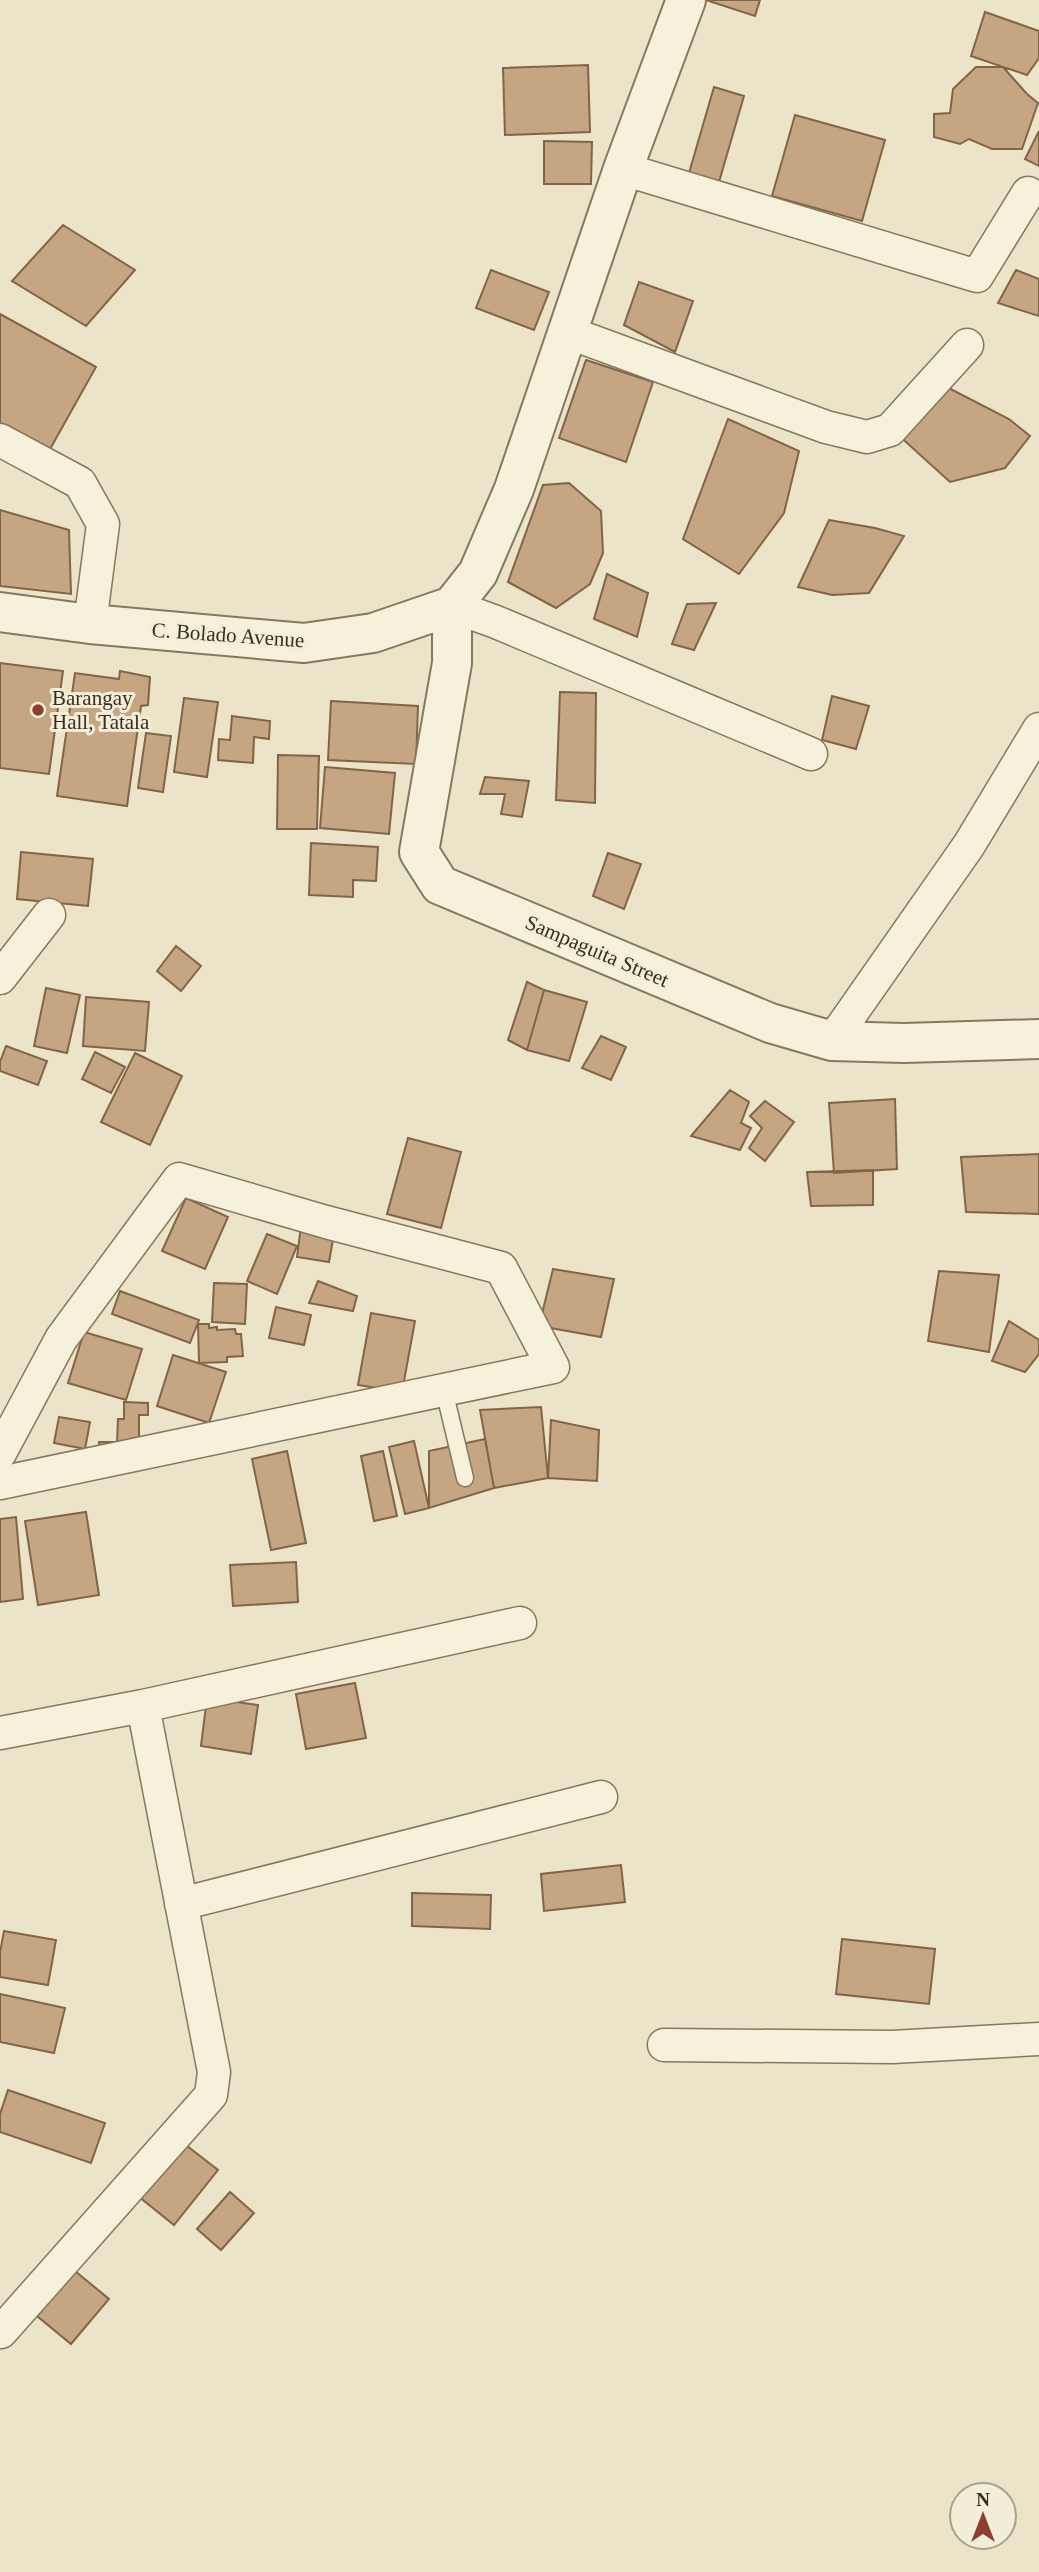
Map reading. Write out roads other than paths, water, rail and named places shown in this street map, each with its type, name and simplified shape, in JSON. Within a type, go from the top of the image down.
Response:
[{"type":"street","points":[[685,0],[623,169],[514,489],[478,573],[452,606],[811,754]]},
{"type":"street","points":[[623,169],[977,276],[1034,195]]},
{"type":"street","points":[[567,332],[826,427],[867,437],[890,429],[967,345]]},
{"type":"street","points":[[0,440],[80,483],[103,524],[89,624]]},
{"type":"street","name":"C. Bolado Avenue","points":[[0,612],[89,624],[304,642],[373,633],[452,606]]},
{"type":"street","name":"Sampaguita Street","points":[[452,606],[452,663],[419,852],[440,885],[770,1023],[832,1041],[904,1043],[1039,1039]]},
{"type":"street","points":[[832,1041],[969,845],[1039,729]]},
{"type":"street","points":[[0,978],[49,915]]},
{"type":"street","points":[[0,1454],[61,1339],[179,1179],[326,1222],[501,1268],[553,1367],[0,1483]]},
{"type":"street","points":[[0,1733],[142,1706],[520,1623]]},
{"type":"street","points":[[1,2332],[211,2095],[214,2072],[142,1706]]},
{"type":"street","points":[[181,1904],[601,1797]]},
{"type":"street","points":[[664,2045],[892,2048],[1039,2039]]},
{"type":"lane","points":[[444,1390],[465,1478]]},
{"type":"place","name":"Barangay Hall, Tatala","points":[[38,710]]}]
